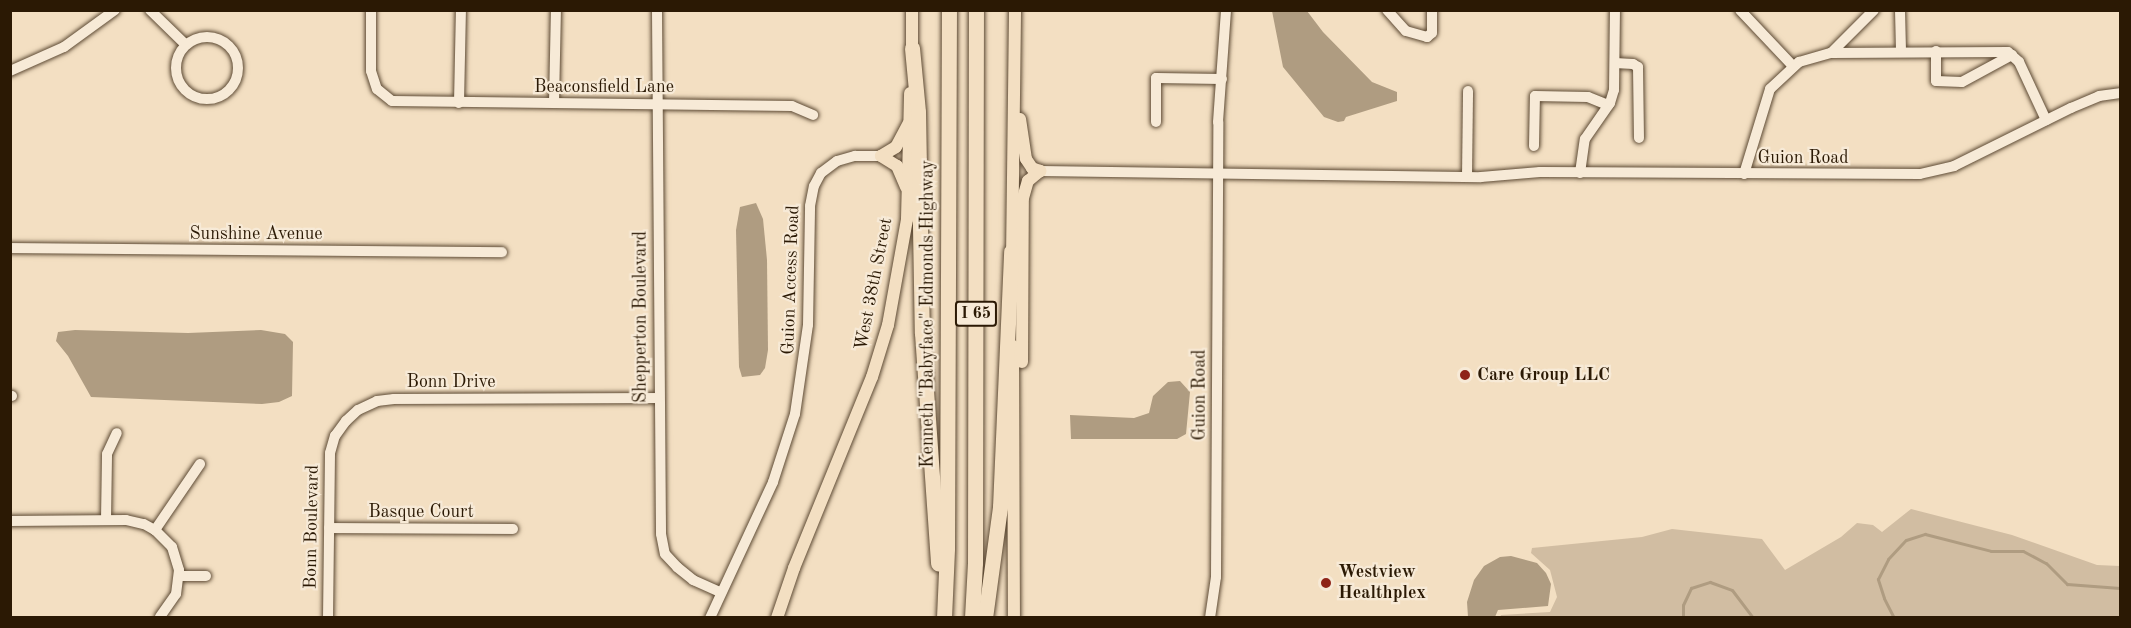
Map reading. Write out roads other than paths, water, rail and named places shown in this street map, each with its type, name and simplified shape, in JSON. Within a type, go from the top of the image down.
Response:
[{"type":"highway","name":"Kenneth \"Babyface\" Edmonds Highway","points":[[943,618],[947,548],[949,10]]},
{"type":"highway","name":"I 65","points":[[972,618],[975,563],[976,10]]},
{"type":"highway","points":[[912,48],[918,112],[922,333],[943,618]]},
{"type":"highway","points":[[986,618],[1000,507],[1011,251]]},
{"type":"main road","name":"West 38th Street","points":[[777,618],[794,568],[861,406],[883,344],[899,273],[908,194],[912,10]]},
{"type":"main road","points":[[1014,618],[1011,251],[1016,10]]},
{"type":"main road","points":[[1014,452],[1022,391],[1023,198],[1028,181],[1040,171],[1030,165],[1023,149],[1015,76]]},
{"type":"main road","points":[[908,194],[899,169],[881,156],[896,147],[909,122]]},
{"type":"street","points":[[10,71],[70,44],[115,10]]},
{"type":"street","points":[[150,10],[186,45]]},
{"type":"street","name":"Beaconsfield Lane","points":[[371,10],[371,71],[377,89],[392,101],[792,106],[813,115]]},
{"type":"street","points":[[459,103],[461,10]]},
{"type":"street","points":[[554,104],[556,10]]},
{"type":"street","name":"Shepperton Boulevard","points":[[657,10],[657,398],[660,534],[665,554],[693,580],[720,592]]},
{"type":"street","points":[[1218,172],[1226,10]]},
{"type":"street","points":[[1387,10],[1406,31],[1427,37],[1432,33],[1432,10]]},
{"type":"street","points":[[1580,173],[1585,139],[1608,105],[1614,90],[1615,10]]},
{"type":"street","points":[[1740,10],[1793,66]]},
{"type":"street","points":[[1831,53],[1874,10]]},
{"type":"street","points":[[1900,10],[1901,51]]},
{"type":"street","points":[[211,37],[225,43],[231,49],[237,64],[237,74],[233,84],[225,92],[204,98],[192,94],[182,86],[176,67],[178,56],[186,45],[195,39],[211,37]]},
{"type":"street","points":[[1936,51],[1936,81],[1962,82],[2012,55]]},
{"type":"street","points":[[1744,174],[1767,94],[1793,66],[1805,59],[1831,53],[2003,51],[2012,55],[2019,62],[2046,120]]},
{"type":"street","points":[[1615,63],[1632,64],[1638,67],[1639,138]]},
{"type":"street","points":[[1156,122],[1156,78],[1222,79]]},
{"type":"street","points":[[1467,177],[1468,91]]},
{"type":"street","name":"Guion Road","points":[[1040,171],[1467,177],[1580,173],[1929,173],[1954,166],[2099,96],[2121,93]]},
{"type":"street","points":[[1534,146],[1535,96],[1588,97],[1608,105]]},
{"type":"street","name":"Guion Access Road","points":[[710,618],[772,482],[785,448],[799,396],[808,325],[810,206],[814,186],[821,174],[837,161],[855,156],[881,156]]},
{"type":"street","name":"Guion Road","points":[[1210,618],[1216,577],[1218,172]]},
{"type":"street","name":"Sunshine Avenue","points":[[10,248],[502,252]]},
{"type":"street","name":"Bonn Drive","points":[[335,438],[346,421],[358,410],[386,399],[657,398]]},
{"type":"street","points":[[106,520],[107,454],[117,432]]},
{"type":"street","name":"Bonn Boulevard","points":[[328,618],[329,459],[335,438]]},
{"type":"street","points":[[155,530],[200,464]]},
{"type":"street","points":[[10,521],[133,521],[155,530],[175,552],[179,576],[176,594],[160,618]]},
{"type":"street","name":"Basque Court","points":[[329,528],[513,529]]},
{"type":"street","points":[[179,576],[206,576]]},
{"type":"waterway","points":[[1894,618],[1878,579],[1888,559],[1906,540],[1925,534],[1991,551],[2023,551],[2046,563],[2067,584],[2120,588]]},
{"type":"waterway","points":[[1683,618],[1683,605],[1691,588],[1710,582],[1732,590],[1753,618]]},
{"type":"place","name":"Care Group LLC","points":[[1465,375]]},
{"type":"place","name":"Westview Healthplex","points":[[1326,583]]}]
